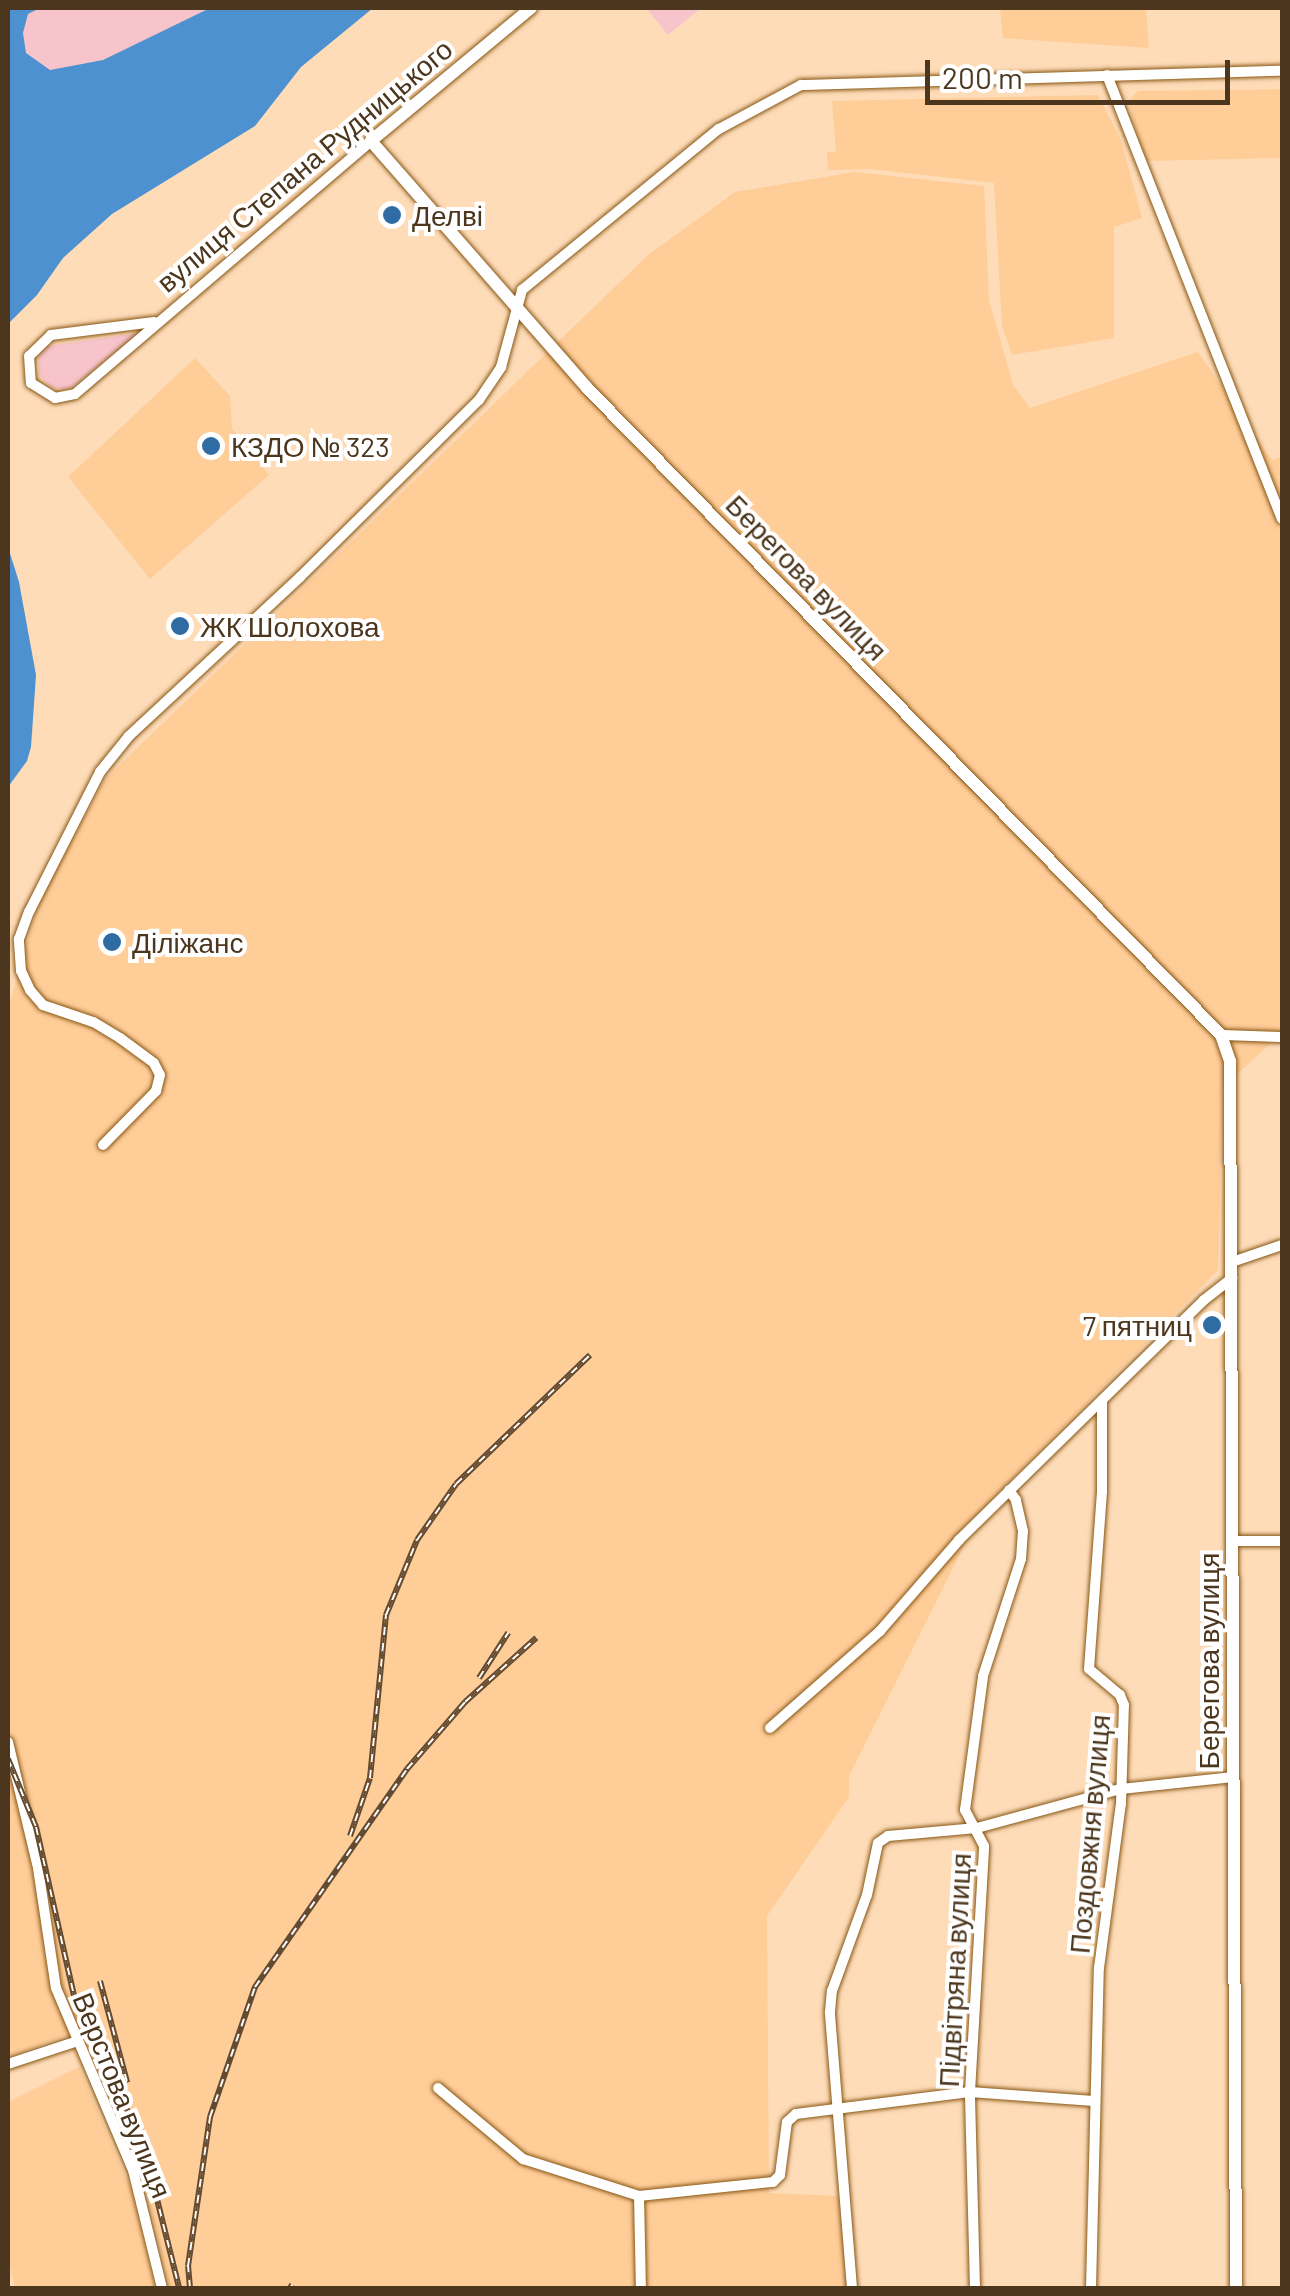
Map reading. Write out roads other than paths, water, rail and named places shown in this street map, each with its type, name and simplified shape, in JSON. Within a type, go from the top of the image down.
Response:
[{"type":"street","name":"вулиця Степана Рудницького","points":[[154,322],[51,336],[29,356],[31,383],[56,398],[75,394],[154,322],[531,8]]},
{"type":"street","points":[[103,1144],[156,1091],[160,1075],[154,1063],[120,1038],[83,1018],[43,1005],[30,990],[21,972],[19,940],[45,880],[100,772],[129,736],[300,577],[478,400],[501,368],[522,290],[719,129],[801,85],[1282,71]]},
{"type":"street","points":[[1106,74],[1282,518]]},
{"type":"street","name":"Берегова вулиця","points":[[372,141],[514,309],[1221,1036],[1232,1087],[1236,2288]]},
{"type":"street","points":[[1221,1036],[1282,1037]]},
{"type":"street","points":[[1232,1262],[1282,1245]]},
{"type":"street","points":[[770,1728],[880,1631],[1010,1490],[1232,1278]]},
{"type":"street","name":"Поздовжня вулиця","points":[[1091,2288],[1100,1968],[1121,1788],[1123,1700],[1089,1669],[1102,1491],[1102,1401]]},
{"type":"street","name":"Підвітряна вулиця","points":[[975,2288],[970,2092],[984,1846],[966,1810],[975,1714],[1021,1558],[1023,1531],[1010,1490]]},
{"type":"street","points":[[1232,1540],[1282,1540]]},
{"type":"street","name":"Верстова вулиця","points":[[8,1742],[38,1868],[56,1988],[75,2042],[107,2100],[133,2170],[162,2288]]},
{"type":"street","points":[[852,2288],[832,1991],[867,1895],[874,1851],[883,1839],[978,1828],[1121,1788],[1233,1777]]},
{"type":"street","points":[[8,2064],[75,2042]]},
{"type":"street","points":[[438,2088],[523,2159],[640,2196],[772,2182],[780,2175],[791,2117],[839,2106],[970,2092],[1094,2101]]},
{"type":"street","points":[[640,2196],[641,2288]]},
{"type":"water","points":[[8,8],[40,8],[28,14],[23,33],[26,53],[50,70],[103,60],[210,8],[373,8],[301,67],[255,126],[112,214],[63,258],[37,295],[8,324]]},
{"type":"water","points":[[8,547],[19,582],[36,675],[31,747],[27,761],[8,787]]},
{"type":"railway","points":[[350,1836],[370,1778],[386,1615],[417,1540],[456,1484],[590,1355]]},
{"type":"railway","points":[[479,1678],[508,1633]]},
{"type":"railway","points":[[190,2288],[188,2266],[210,2117],[255,1987],[407,1769],[465,1702],[536,1638]]},
{"type":"railway","points":[[8,1759],[36,1827],[74,1996],[143,2144]]},
{"type":"railway","points":[[100,1981],[127,2082]]},
{"type":"railway","points":[[140,2131],[179,2288]]},
{"type":"place","name":"Делві","points":[[392,215]]},
{"type":"place","name":"КЗДО № 323","points":[[211,446]]},
{"type":"place","name":"ЖК Шолохова","points":[[180,626]]},
{"type":"place","name":"Діліжанс","points":[[112,942]]},
{"type":"place","name":"7 пятниц","points":[[1212,1325]]}]
